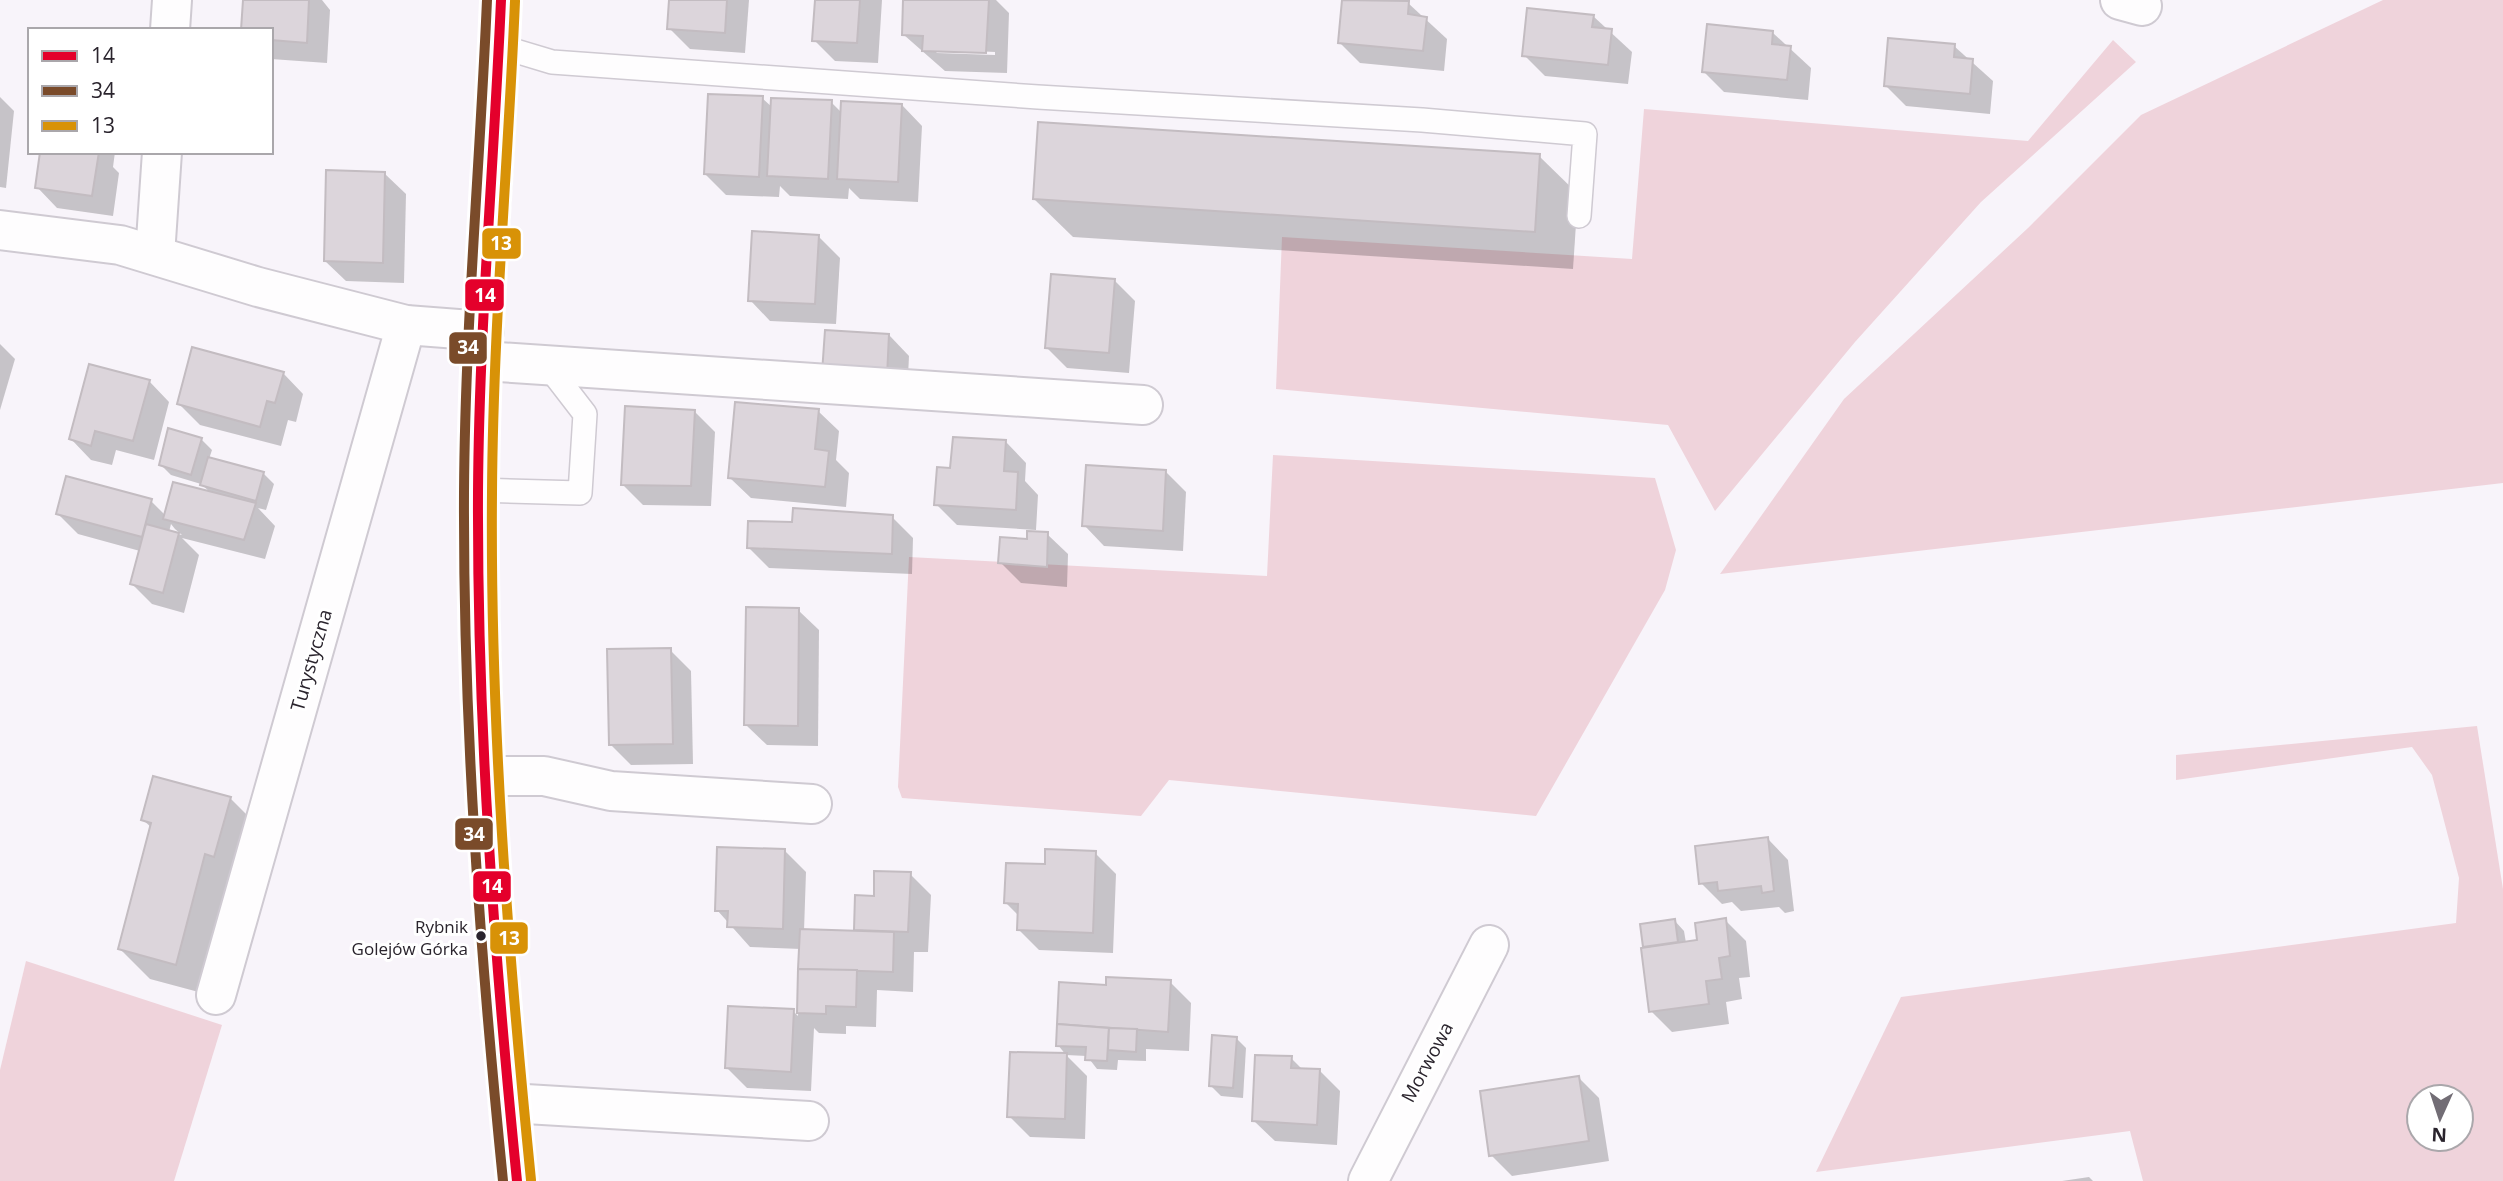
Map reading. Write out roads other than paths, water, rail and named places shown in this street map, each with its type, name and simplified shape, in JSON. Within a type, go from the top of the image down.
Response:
[{"type":"main road","points":[[501,0],[478,490],[485,776],[517,1181]]},
{"type":"street","points":[[170,28],[172,0]]},
{"type":"street","points":[[155,255],[162,154]]},
{"type":"street","points":[[0,230],[120,245],[258,287],[484,346],[548,366],[1143,405]]},
{"type":"street","name":"Turystyczna","points":[[216,995],[406,325]]},
{"type":"street","points":[[485,776],[544,776],[611,791],[812,804]]},
{"type":"street","name":"Morwowa","points":[[1368,1181],[1489,945]]},
{"type":"street","points":[[509,1103],[551,1103],[809,1121]]},
{"type":"lane","points":[[499,46],[552,62],[1038,97],[1422,120],[1585,134],[1579,216]]},
{"type":"lane","points":[[478,490],[580,492],[584,414],[548,366]]},
{"type":"place","name":"Rybnik Golejów Górka","points":[[481,936]]}]
